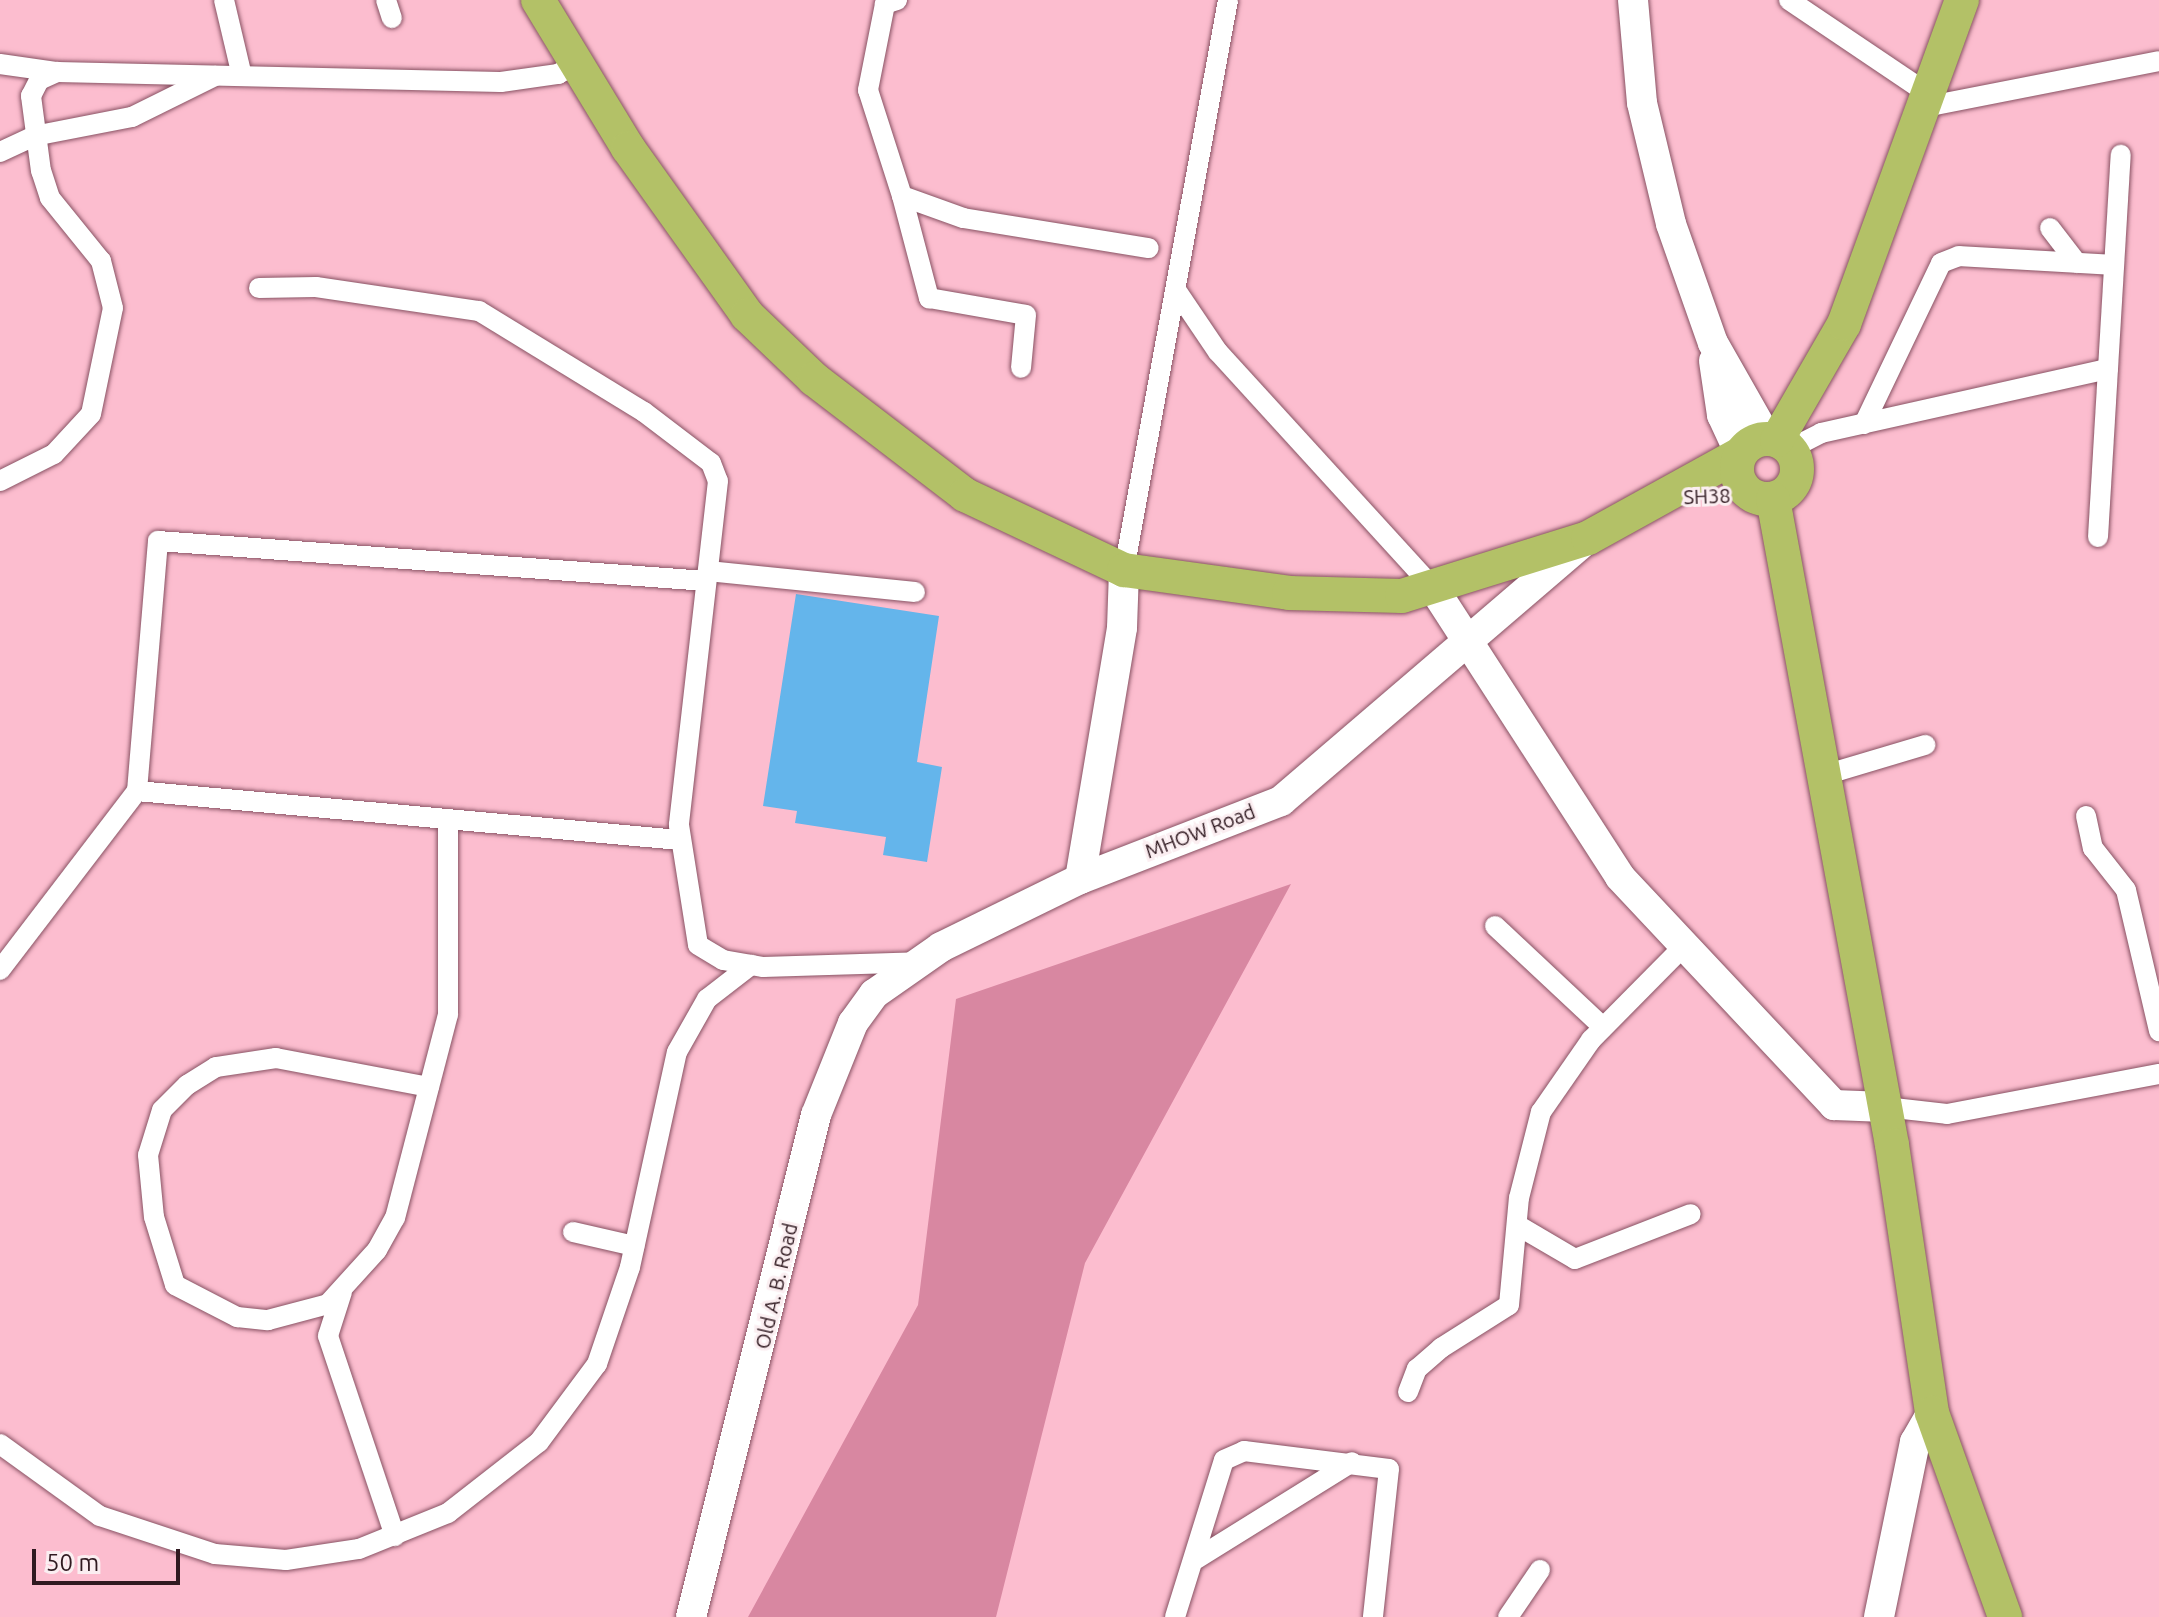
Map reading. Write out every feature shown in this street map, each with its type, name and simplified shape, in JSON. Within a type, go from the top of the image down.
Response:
[{"type":"main road","name":"SH38","points":[[538,0],[747,315],[814,379],[965,495],[1124,570],[1289,593],[1402,596],[1588,538],[1769,445]]},
{"type":"main road","points":[[1761,496],[1796,479],[1769,445],[1844,324],[1928,101],[1962,0]]},
{"type":"main road","name":"SH38","points":[[1769,445],[1738,479],[1761,496],[1821,776],[1885,1107],[1932,1413],[2005,1617]]},
{"type":"main road","name":"SH38","points":[[1665,497],[1761,496]]},
{"type":"street","points":[[224,0],[232,73]]},
{"type":"street","points":[[897,0],[885,4],[868,90],[902,196],[929,298],[1026,315],[1021,368]]},
{"type":"street","points":[[1080,879],[1122,628],[1124,570],[1178,293],[1228,0]]},
{"type":"street","points":[[1633,0],[1642,103],[1671,224],[1713,343],[1722,415],[1769,445],[2108,369]]},
{"type":"street","points":[[1789,0],[1928,101],[2159,61]]},
{"type":"street","points":[[0,64],[57,72],[232,73],[501,82],[558,74],[577,63]]},
{"type":"street","points":[[0,481],[54,454],[91,414],[113,308],[101,261],[50,198],[34,136],[31,96],[39,80],[57,72]]},
{"type":"street","points":[[0,152],[34,136],[132,117],[232,73]]},
{"type":"street","points":[[2098,537],[2121,155]]},
{"type":"street","points":[[902,196],[963,218],[1149,248]]},
{"type":"street","points":[[2050,228],[2077,263]]},
{"type":"street","points":[[1864,424],[1941,263],[1959,256],[2114,265]]},
{"type":"street","points":[[259,288],[316,287],[479,311],[644,412],[711,463],[718,481],[680,840],[698,945],[751,965],[908,969]]},
{"type":"street","points":[[1178,293],[1236,373],[1432,586],[1471,640],[1620,877],[1834,1105],[1947,1114],[2159,1074]]},
{"type":"street","name":"MHOW Road","points":[[908,969],[1080,879],[1281,801],[1588,538]]},
{"type":"street","points":[[0,970],[137,791],[158,541],[915,592]]},
{"type":"street","points":[[1821,776],[1925,745]]},
{"type":"street","points":[[137,791],[680,840]]},
{"type":"street","points":[[2086,816],[2093,848],[2126,890],[2159,1031]]},
{"type":"street","points":[[429,1087],[303,1058],[246,1060],[216,1067],[187,1085],[153,1128],[154,1217],[175,1285],[237,1317],[268,1320],[328,1304],[342,1292],[395,1218],[448,1015],[448,820]]},
{"type":"street","points":[[1495,926],[1603,1027]]},
{"type":"street","points":[[1408,1392],[1417,1369],[1441,1348],[1509,1305],[1517,1225],[1541,1112],[1603,1027],[1684,946]]},
{"type":"street","points":[[0,1444],[71,1501],[180,1547],[286,1560],[395,1536],[474,1496],[563,1417],[597,1364],[634,1246],[677,1052],[707,999],[751,965]]},
{"type":"street","name":"Old A. B. Road","points":[[691,1617],[816,1115],[853,1023],[908,969]]},
{"type":"street","points":[[1517,1225],[1575,1259],[1691,1214]]},
{"type":"street","points":[[573,1232],[634,1246]]},
{"type":"street","points":[[342,1292],[331,1348],[395,1536]]},
{"type":"street","points":[[1879,1617],[1915,1442],[1932,1413]]},
{"type":"street","points":[[1175,1617],[1224,1460],[1244,1451],[1389,1469],[1373,1617]]},
{"type":"street","points":[[1193,1561],[1352,1462]]},
{"type":"street","points":[[1508,1617],[1540,1570]]},
{"type":"shaded area","points":[[1291,884],[1085,1263],[996,1617],[748,1617],[918,1305],[956,999]]},
{"type":"water","points":[[796,594],[939,616],[917,762],[942,767],[927,862],[883,855],[886,837],[795,823],[797,811],[763,806]]}]
